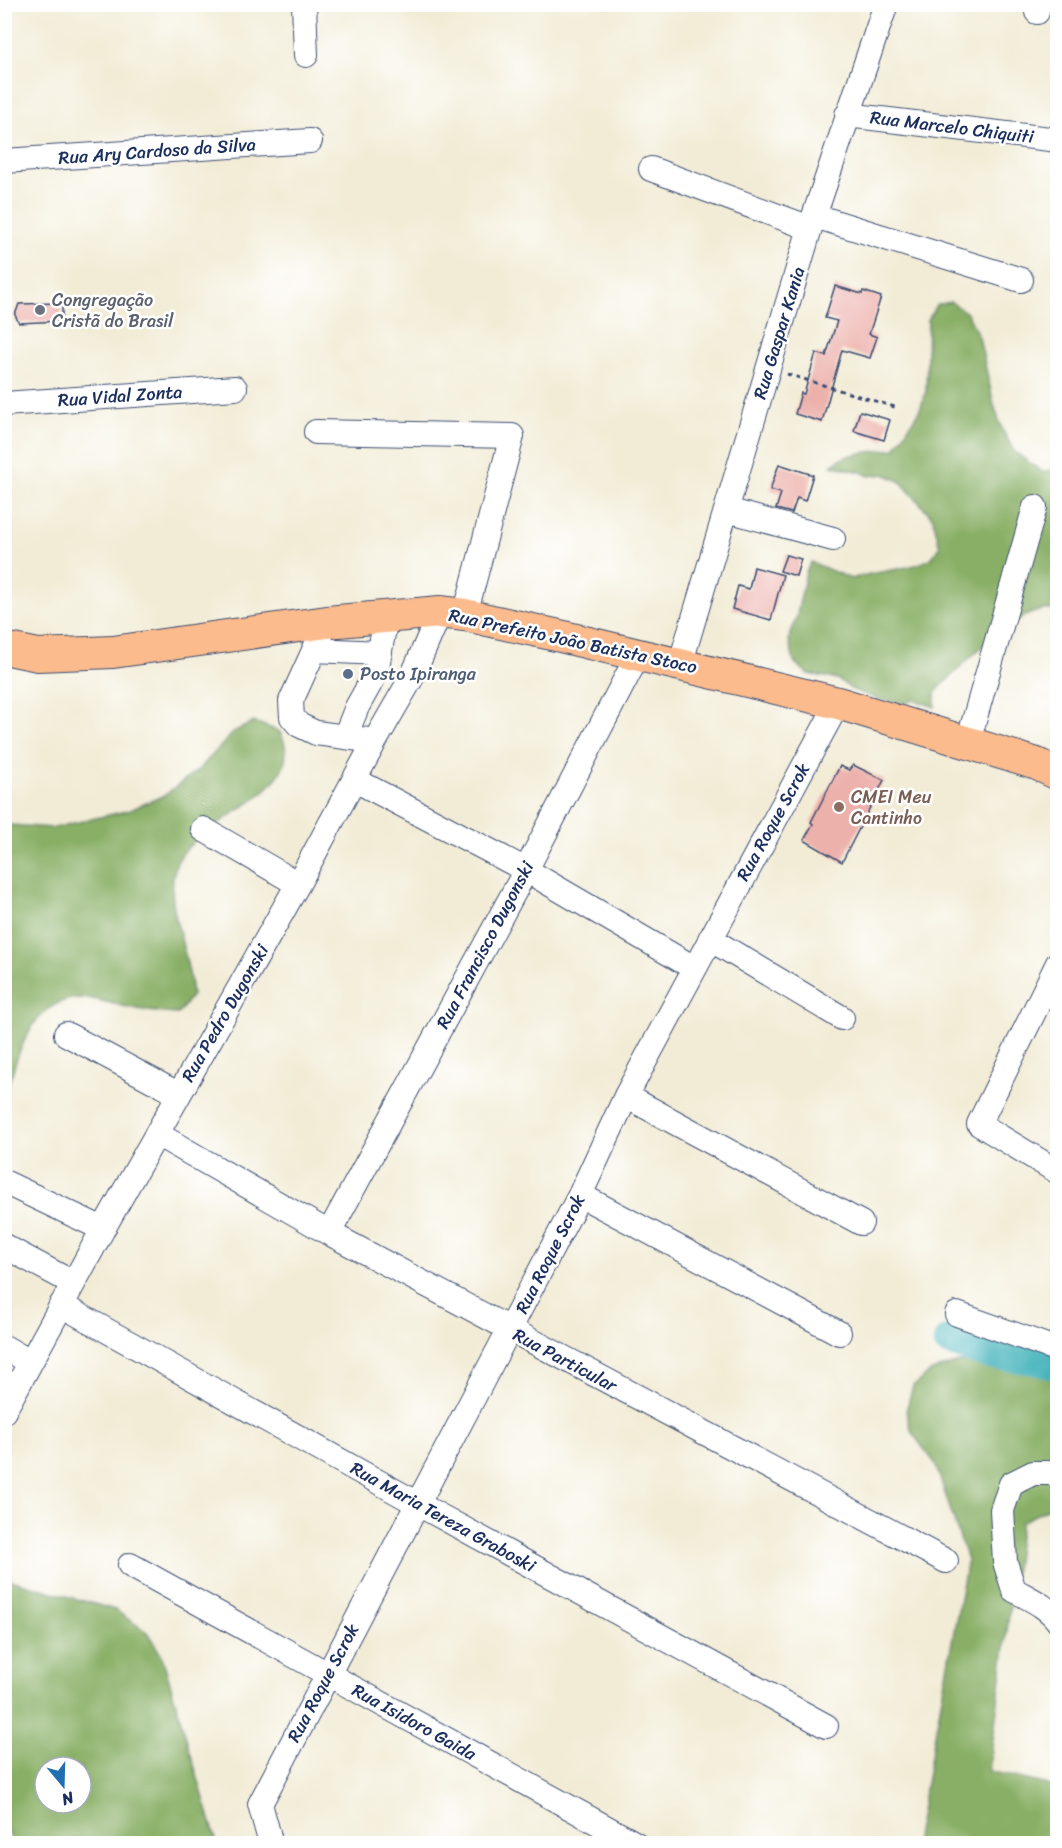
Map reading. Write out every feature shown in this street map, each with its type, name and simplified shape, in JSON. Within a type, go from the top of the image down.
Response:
[{"type":"main road","name":"Rua Prefeito João Batista Stoco","points":[[4,648],[38,655],[113,652],[321,636],[386,617],[453,614],[561,636],[838,703],[968,742],[1058,774]]},
{"type":"street","points":[[304,4],[306,55]]},
{"type":"street","name":"Rua Gaspar Kania","points":[[680,664],[812,222],[886,4]]},
{"type":"street","name":"Rua Marcelo Chiquiti","points":[[847,115],[1058,140]]},
{"type":"street","name":"Rua Ary Cardoso da Silva","points":[[4,161],[310,141]]},
{"type":"street","points":[[651,169],[812,222],[1021,280]]},
{"type":"street","name":"Rua Vidal Zonta","points":[[4,404],[235,388]]},
{"type":"street","name":"Rua Pedro Dugonski","points":[[4,1410],[178,1094],[298,884],[375,741],[412,677],[453,614],[512,436],[316,432]]},
{"type":"street","points":[[968,742],[1035,507]]},
{"type":"street","points":[[727,510],[833,539]]},
{"type":"street","points":[[345,737],[378,663],[386,617]]},
{"type":"street","points":[[375,741],[316,733],[299,725],[292,717],[291,701],[321,636],[412,677]]},
{"type":"street","name":"Rua Francisco Dugonski","points":[[329,1233],[526,870],[638,655]]},
{"type":"street","name":"Rua Roque Scrok","points":[[271,1844],[260,1804],[510,1331],[580,1195],[626,1096],[838,703]]},
{"type":"street","points":[[355,780],[526,870],[694,968]]},
{"type":"street","points":[[203,830],[298,884]]},
{"type":"street","points":[[710,939],[842,1018]]},
{"type":"street","points":[[1058,963],[979,1124],[1058,1172]]},
{"type":"street","points":[[66,1034],[178,1094]]},
{"type":"street","points":[[626,1096],[861,1223]]},
{"type":"street","name":"Rua Particular","points":[[157,1134],[329,1233],[510,1331],[946,1561]]},
{"type":"street","points":[[4,1182],[103,1229]]},
{"type":"street","points":[[580,1195],[839,1333]]},
{"type":"street","points":[[4,1246],[73,1283]]},
{"type":"street","name":"Rua Maria Tereza Graboski","points":[[61,1305],[418,1504],[826,1726]]},
{"type":"street","points":[[957,1314],[1058,1350]]},
{"type":"street","points":[[4,1347],[30,1362]]},
{"type":"street","points":[[1058,1473],[1033,1473],[1011,1484],[1002,1510],[1005,1562],[1014,1590],[1035,1601],[1058,1621]]},
{"type":"street","name":"Rua Isidoro Gaida","points":[[130,1565],[636,1844]]},
{"type":"path","points":[[768,369],[898,408]]},
{"type":"green space","points":[[951,302],[967,313],[979,337],[994,405],[1002,429],[1014,451],[1042,472],[1057,468],[1057,611],[1042,610],[1026,616],[991,638],[935,693],[935,707],[915,700],[906,703],[879,700],[851,689],[837,679],[808,674],[794,662],[789,640],[806,572],[811,562],[851,579],[914,566],[932,557],[940,547],[933,518],[900,481],[884,474],[869,476],[831,465],[853,455],[895,449],[920,409],[926,391],[928,320],[936,305]]},
{"type":"green space","points":[[254,722],[279,731],[286,753],[281,772],[266,789],[246,805],[202,835],[185,851],[175,868],[172,893],[192,995],[178,1014],[141,1010],[87,998],[68,1000],[53,1006],[40,1016],[30,1030],[22,1045],[5,1095],[5,823],[53,828],[130,810],[165,795],[198,770],[235,731]]},
{"type":"green space","points":[[977,1361],[1057,1370],[1057,1504],[1021,1522],[989,1771],[1057,1787],[1057,1843],[915,1843],[967,1560],[935,1463],[912,1433],[906,1411],[913,1386],[932,1371],[957,1363]]},
{"type":"green space","points":[[4,1578],[115,1610],[147,1632],[162,1656],[217,1843],[13,1843],[4,1824]]},
{"type":"building","points":[[835,286],[881,297],[869,334],[877,337],[870,358],[842,350],[822,422],[795,414],[801,393],[804,394],[816,353],[826,356],[837,321],[825,318]]},
{"type":"building","name":"Congregação Cristã do Brasil","points":[[62,303],[62,321],[19,323],[15,315],[19,304]]},
{"type":"building","points":[[860,411],[890,420],[884,440],[854,431]]},
{"type":"building","points":[[779,464],[813,475],[805,501],[797,498],[792,513],[776,509],[781,493],[770,490]]},
{"type":"building","points":[[786,555],[801,559],[796,576],[780,571]]},
{"type":"building","points":[[754,567],[783,575],[771,620],[732,609],[738,586],[749,589]]},
{"type":"building","name":"CMEI Meu Cantinho","points":[[853,765],[884,780],[842,862],[804,840],[840,766],[849,770]]},
{"type":"waterway","points":[[948,1341],[987,1354],[1029,1359],[1058,1366]]},
{"type":"place","name":"Congregação Cristã do Brasil","points":[[40,310]]},
{"type":"place","name":"Posto Ipiranga","points":[[348,674]]},
{"type":"place","name":"CMEI Meu Cantinho","points":[[839,807]]}]
